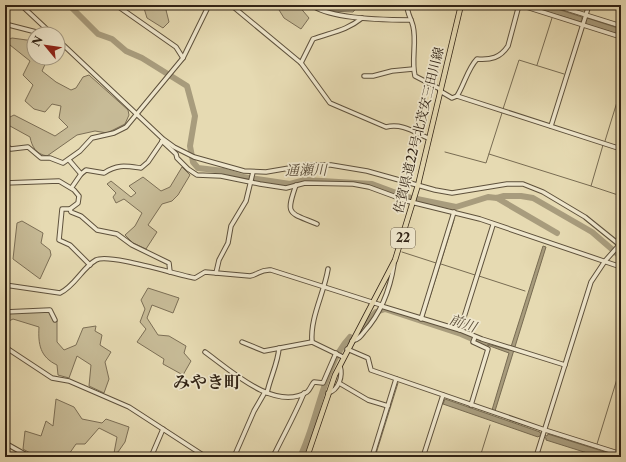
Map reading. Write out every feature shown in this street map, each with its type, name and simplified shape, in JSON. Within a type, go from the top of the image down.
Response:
[{"type":"main road","name":"佐賀県道22号北茂安三田川線","points":[[307,457],[328,393],[326,385],[339,365],[339,355],[347,349],[395,260],[401,244],[418,184],[461,5]]},
{"type":"street","points":[[21,5],[44,26]]},
{"type":"street","points":[[116,5],[172,44],[183,58]]},
{"type":"street","points":[[5,146],[11,149],[28,148],[41,158],[50,158],[59,163],[69,160],[92,138],[114,133],[126,127],[183,58],[209,5]]},
{"type":"street","points":[[231,5],[301,63],[330,103],[386,128],[395,124],[403,126],[428,138]]},
{"type":"street","points":[[312,5],[324,11],[362,18],[411,20]]},
{"type":"street","points":[[407,5],[407,10],[413,27],[413,69],[415,76],[452,98],[457,96],[621,149]]},
{"type":"street","points":[[457,96],[465,84],[473,64],[477,59],[491,60],[504,52],[508,46],[520,5],[584,20],[621,26]]},
{"type":"street","points":[[554,5],[621,37]]},
{"type":"street","points":[[551,126],[589,5]]},
{"type":"street","points":[[301,63],[313,39],[344,30],[362,18]]},
{"type":"street","points":[[5,24],[26,29]]},
{"type":"street","points":[[66,47],[137,114],[163,140],[192,173],[221,176],[251,183],[286,188],[305,183],[359,185],[412,202],[454,212],[621,267]]},
{"type":"street","points":[[364,76],[373,76],[392,70],[413,69]]},
{"type":"street","points":[[163,140],[194,157],[232,168],[253,172],[274,171],[314,164],[331,165],[372,172],[435,190],[452,193],[516,183],[532,187],[585,217],[619,245],[610,254],[592,282],[536,457]]},
{"type":"street","points":[[72,188],[81,174],[86,170],[104,173],[113,167],[120,165],[141,168],[148,162],[163,140]]},
{"type":"street","points":[[69,160],[81,174]]},
{"type":"street","points":[[216,273],[219,260],[228,243],[231,226],[243,208],[253,172]]},
{"type":"street","points":[[5,182],[59,180],[72,188],[79,199],[76,205],[70,209],[62,209],[59,240],[70,245],[90,265]]},
{"type":"street","points":[[296,185],[289,209],[292,214],[317,224]]},
{"type":"street","points":[[70,209],[97,230],[118,234],[132,246],[169,263],[170,272]]},
{"type":"street","points":[[421,319],[454,212]]},
{"type":"street","points":[[460,330],[493,225]]},
{"type":"street","points":[[5,285],[60,293],[68,288],[90,265],[100,259],[196,278],[205,272],[250,276],[254,275],[259,270],[271,270],[372,302],[381,308],[460,330],[475,338],[565,366]]},
{"type":"street","points":[[351,341],[358,338],[381,308],[392,277],[395,260]]},
{"type":"street","points":[[312,342],[312,324],[320,301],[328,269]]},
{"type":"street","points":[[5,312],[50,310],[55,320]]},
{"type":"street","points":[[471,405],[488,349],[475,338]]},
{"type":"street","points":[[206,352],[238,376],[266,392],[285,398],[291,398],[309,391],[314,382],[326,385],[339,355],[312,342],[264,350],[242,342]]},
{"type":"street","points":[[5,347],[52,378],[69,381],[129,407],[206,457]]},
{"type":"street","points":[[234,457],[254,411],[266,392],[277,360],[279,348]]},
{"type":"street","points":[[347,349],[368,358],[371,370],[471,405],[544,434],[621,454]]},
{"type":"street","points":[[328,393],[333,392],[340,382],[341,369],[339,365]]},
{"type":"street","points":[[372,457],[396,379]]},
{"type":"street","points":[[340,382],[368,400],[388,406]]},
{"type":"street","points":[[282,457],[274,455],[295,416],[304,393]]},
{"type":"street","points":[[423,457],[443,395]]},
{"type":"street","points":[[151,457],[163,429]]},
{"type":"street","points":[[5,443],[30,457]]},
{"type":"shaded area","points":[[143,5],[174,5],[166,10],[169,22],[163,28],[147,18]]},
{"type":"shaded area","points":[[276,5],[298,5],[309,18],[301,29],[284,18]]},
{"type":"shaded area","points":[[326,5],[359,5],[353,12],[329,11],[325,7]]},
{"type":"shaded area","points":[[525,5],[545,5],[582,17],[582,19],[586,20],[587,18],[621,29],[621,35],[585,24],[586,22],[582,20],[581,22]]},
{"type":"shaded area","points":[[12,38],[26,40],[26,58],[5,41]]},
{"type":"shaded area","points":[[28,66],[44,66],[42,71],[56,82],[71,90],[76,88],[83,77],[89,75],[128,110],[129,115],[125,124],[107,133],[95,131],[77,135],[47,156],[40,154],[35,150],[30,137],[10,126],[5,129],[5,116],[10,117],[14,115],[55,136],[68,127],[59,118],[61,106],[52,104],[45,112],[34,109],[25,101],[33,85],[23,75]]},
{"type":"shaded area","points":[[182,167],[190,175],[178,195],[172,201],[162,204],[148,225],[157,232],[146,249],[133,243],[125,235],[135,226],[142,213],[124,199],[116,203],[113,197],[116,193],[107,184],[111,181],[131,197],[136,193],[129,186],[143,177],[161,191],[170,187]]},
{"type":"shaded area","points":[[22,221],[43,233],[41,243],[50,250],[51,255],[40,279],[13,259],[17,223]]},
{"type":"shaded area","points":[[543,246],[546,247],[495,411],[492,410],[509,353],[476,341],[510,350]]},
{"type":"shaded area","points":[[148,288],[179,298],[173,313],[152,305],[147,318],[158,335],[169,336],[186,346],[184,353],[191,361],[183,375],[163,364],[164,359],[137,342],[146,329],[140,322],[145,309],[141,300]]},
{"type":"shaded area","points":[[5,312],[48,312],[57,321],[57,342],[64,350],[76,345],[83,328],[96,326],[95,331],[102,335],[100,345],[111,352],[105,362],[109,379],[104,393],[89,386],[91,365],[77,356],[69,378],[58,375],[57,365],[47,358],[41,349],[39,327],[13,319],[7,322],[5,319]]},
{"type":"shaded area","points":[[56,399],[74,407],[82,419],[102,423],[106,419],[129,427],[125,442],[118,452],[114,453],[117,437],[99,428],[85,444],[76,444],[67,457],[37,457],[23,449],[25,431],[41,436],[46,421],[53,426]]},
{"type":"shaded area","points":[[445,399],[540,432],[547,436],[548,434],[621,457],[600,457],[546,440],[546,438],[538,437],[443,404]]},
{"type":"waterway","name":"通瀬川","points":[[69,5],[98,34],[112,39],[126,51],[142,58],[187,86],[195,116],[190,146],[193,162],[198,168],[224,171],[243,177],[290,184],[305,180],[372,184],[407,197],[456,207],[488,197],[497,198],[504,196],[521,196],[533,198],[592,232],[621,257]]},
{"type":"waterway","points":[[537,65],[552,18]]},
{"type":"waterway","points":[[503,109],[519,60],[564,74]]},
{"type":"waterway","points":[[605,141],[621,89]]},
{"type":"waterway","points":[[445,152],[486,163],[502,113]]},
{"type":"waterway","points":[[489,154],[591,186],[603,145]]},
{"type":"waterway","points":[[591,186],[621,196]]},
{"type":"waterway","points":[[497,198],[557,233]]},
{"type":"waterway","points":[[424,316],[454,220]]},
{"type":"waterway","points":[[402,252],[436,263]]},
{"type":"waterway","points":[[441,264],[475,275]]},
{"type":"waterway","points":[[479,276],[525,291]]},
{"type":"waterway","name":"前川","points":[[358,333],[376,312],[385,309],[461,334],[484,344]]},
{"type":"waterway","name":"前川","points":[[300,457],[312,427],[333,363],[350,337]]},
{"type":"waterway","points":[[597,444],[621,366]]},
{"type":"waterway","points":[[375,457],[398,383]]},
{"type":"waterway","points":[[480,457],[490,425]]},
{"type":"district","name":"みやき町","points":[[207,382]]}]
